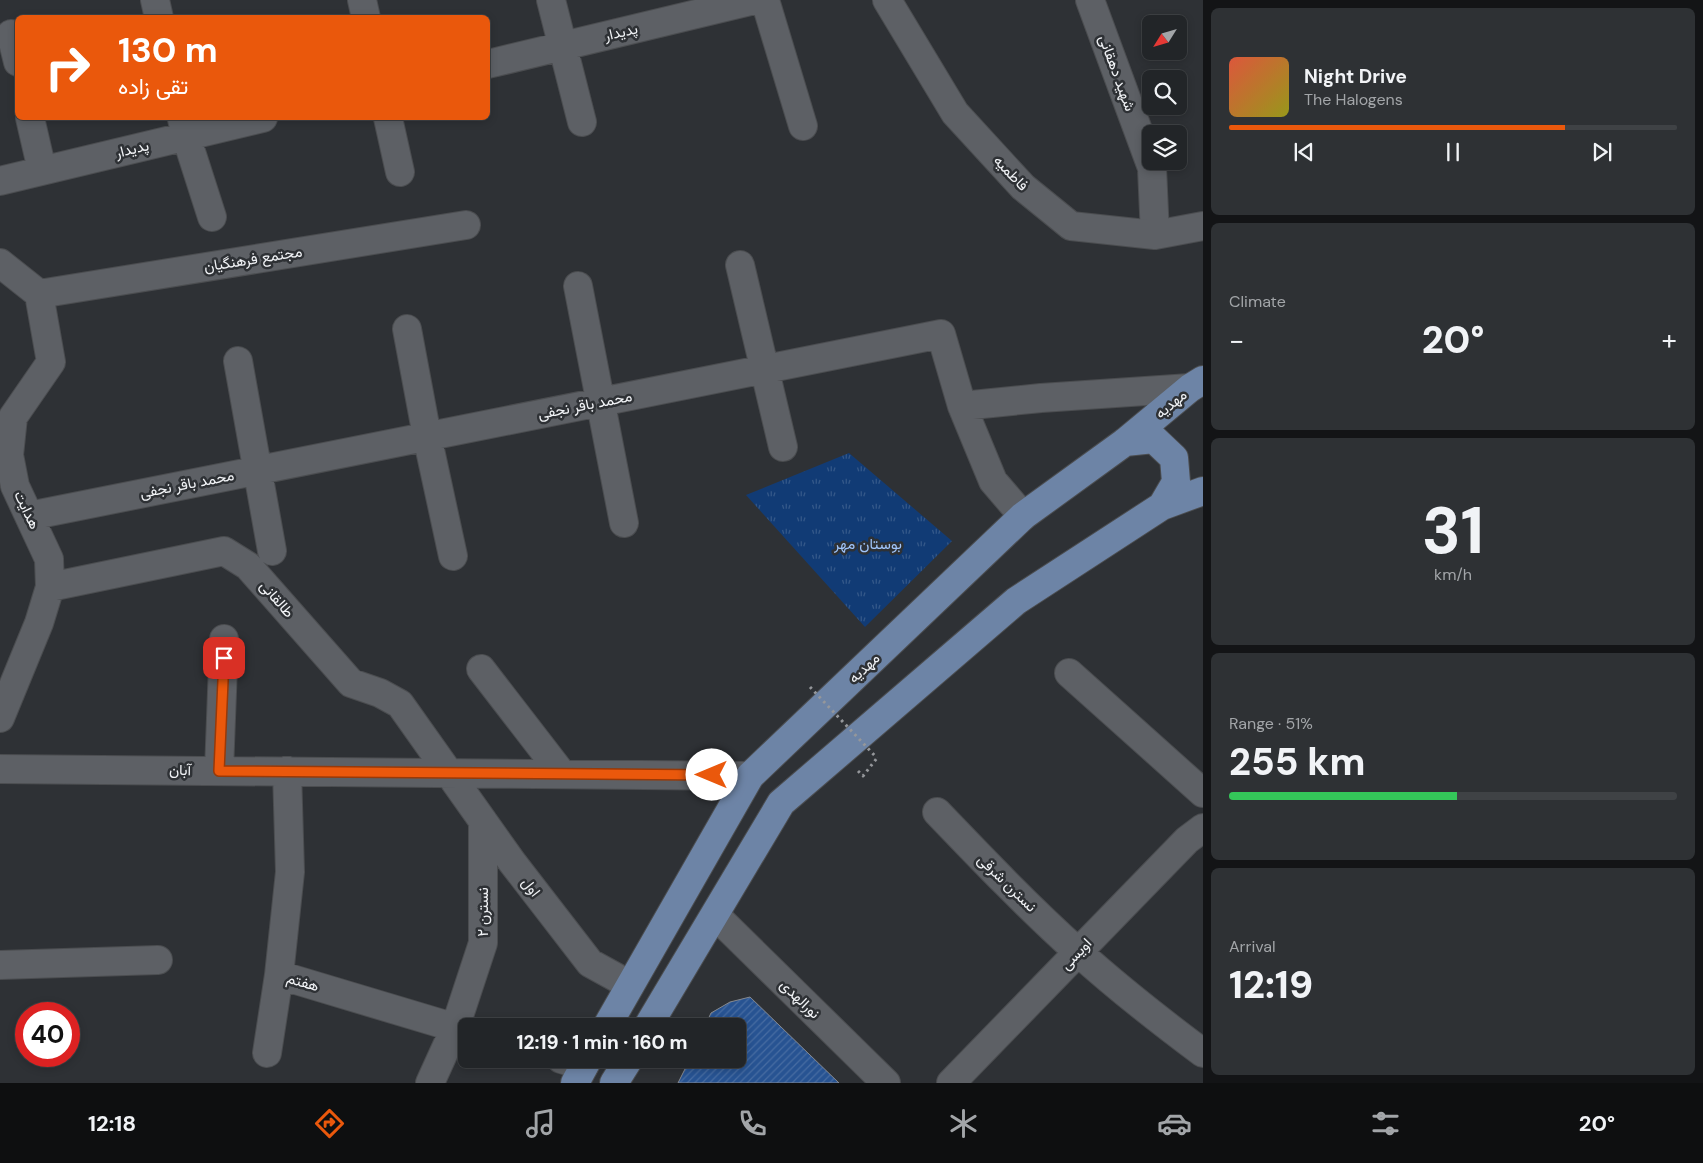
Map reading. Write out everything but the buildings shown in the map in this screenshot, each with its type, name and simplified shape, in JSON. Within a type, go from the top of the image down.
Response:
[{"type":"main road","name":"مهدیه","points":[[611,1018],[750,776],[1023,516],[1125,442],[1197,384]]},
{"type":"main road","points":[[653,1018],[781,803],[1016,601],[1188,499],[1176,482],[1174,458],[1154,439],[1125,442]]},
{"type":"main road","points":[[614,1083],[623,1068]]},
{"type":"street","points":[[155,0],[158,15]]},
{"type":"street","points":[[362,0],[365,15]]},
{"type":"street","points":[[551,0],[582,122]]},
{"type":"street","name":"پدیدار","points":[[490,64],[755,0]]},
{"type":"street","points":[[765,0],[802,126]]},
{"type":"street","name":"فاطمیه","points":[[887,0],[955,113],[1023,187],[1071,226],[1155,235],[1203,226]]},
{"type":"street","name":"شهید دهقانی","points":[[1090,0],[1152,168],[1155,235]]},
{"type":"street","points":[[11,34],[15,50]]},
{"type":"street","points":[[30,120],[42,170]]},
{"type":"street","name":"پدیدار","points":[[0,180],[42,170],[184,127],[245,120]]},
{"type":"street","points":[[388,120],[400,172]]},
{"type":"street","points":[[184,127],[212,217]]},
{"type":"street","name":"مجتمع فرهنگیان","points":[[39,294],[466,225]]},
{"type":"street","points":[[0,263],[39,294]]},
{"type":"street","points":[[740,265],[783,447]]},
{"type":"street","points":[[578,286],[624,523]]},
{"type":"street","name":"هدایت","points":[[0,718],[39,623],[50,587],[49,558],[15,486],[8,455],[13,417],[51,362],[39,294]]},
{"type":"street","points":[[407,330],[427,436],[453,556]]},
{"type":"street","name":"محمد باقر نجفی","points":[[30,516],[941,334],[962,406],[993,481],[1023,516]]},
{"type":"street","points":[[238,361],[272,551]]},
{"type":"street","points":[[962,406],[1197,384]]},
{"type":"street","name":"طالقانی","points":[[50,587],[224,551],[248,566],[351,683],[380,693],[400,704],[449,773]]},
{"type":"street","points":[[219,771],[224,639]]},
{"type":"street","points":[[481,669],[562,774]]},
{"type":"street","points":[[1069,673],[1203,793]]},
{"type":"street","name":"آبان","points":[[0,768],[750,776]]},
{"type":"street","name":"هفتم","points":[[287,771],[290,872],[279,975],[458,1028]]},
{"type":"street","name":"اول","points":[[449,773],[512,862],[590,963],[630,985]]},
{"type":"street","name":"نسترن شرقی","points":[[938,812],[984,861],[1078,952],[1142,1006],[1203,1053]]},
{"type":"street","name":"نسترن ۲","points":[[464,1018],[483,943],[483,822]]},
{"type":"street","name":"اویسی","points":[[951,1083],[1187,840],[1203,828]]},
{"type":"street","name":"نورالهدی","points":[[715,915],[886,1083]]},
{"type":"street","points":[[0,965],[158,960]]},
{"type":"street","points":[[267,1053],[279,975]]},
{"type":"street","name":"نسترن ۲","points":[[430,1083],[458,1034]]},
{"type":"path","points":[[810,687],[877,758],[863,776]]},
{"type":"green space","name":"بوستان مهر","points":[[849,453],[952,541],[865,627],[746,495]]},
{"type":"route","points":[[224,658],[219,771],[712,775]]}]
